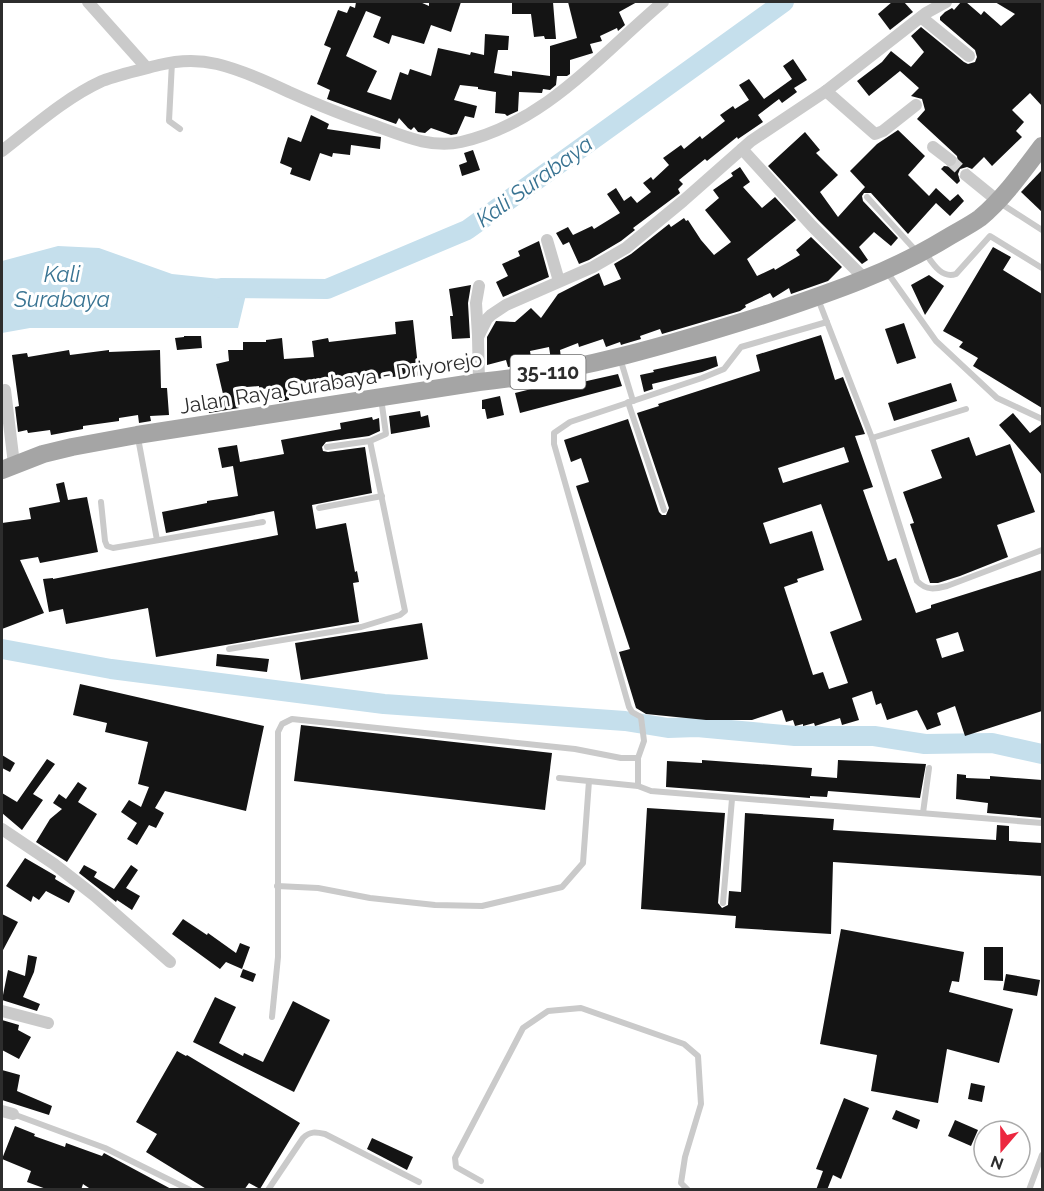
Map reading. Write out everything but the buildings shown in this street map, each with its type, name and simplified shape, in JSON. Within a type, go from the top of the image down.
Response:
[{"type":"main road","name":"Jalan Raya Surabaya - Driyorejo","points":[[8,467],[72,447],[137,435],[511,379],[620,358],[817,297],[886,271],[922,253],[978,219],[998,201],[1042,146]]},
{"type":"street","points":[[88,2],[146,67]]},
{"type":"street","points":[[2,151],[39,121],[102,81],[146,67],[187,59],[219,64],[404,136],[438,145],[458,143],[485,136],[545,105],[581,77],[623,36],[663,2]]},
{"type":"street","points":[[478,337],[487,319],[497,311],[593,267],[626,248],[742,149],[826,91],[921,17],[946,2]]},
{"type":"street","points":[[921,17],[969,56]]},
{"type":"street","points":[[826,91],[875,134],[884,131],[916,105]]},
{"type":"street","points":[[933,147],[950,160]]},
{"type":"street","points":[[742,149],[812,226],[866,280]]},
{"type":"street","points":[[966,175],[998,201]]},
{"type":"street","points":[[547,240],[560,281]]},
{"type":"street","points":[[479,286],[476,318],[479,382]]},
{"type":"street","points":[[5,390],[8,467]]},
{"type":"street","points":[[2,829],[54,864],[95,896],[170,962]]},
{"type":"street","points":[[2,1011],[48,1023]]},
{"type":"lane","points":[[172,61],[169,121],[180,129]]},
{"type":"lane","points":[[867,197],[945,275],[956,274],[990,236]]},
{"type":"lane","points":[[998,201],[1042,230]]},
{"type":"lane","points":[[978,219],[990,236],[1042,268]]},
{"type":"lane","points":[[886,271],[936,341],[950,355],[997,398],[1042,419]]},
{"type":"lane","points":[[817,297],[872,438],[917,581],[922,586],[933,590],[1042,550]]},
{"type":"lane","points":[[638,786],[638,758],[644,741],[641,717],[632,712],[629,707],[554,444],[555,430],[570,422],[724,369],[741,347],[827,322]]},
{"type":"lane","points":[[620,358],[630,401],[664,510]]},
{"type":"lane","points":[[327,447],[370,441],[387,433],[381,398]]},
{"type":"lane","points":[[872,438],[966,409]]},
{"type":"lane","points":[[137,435],[157,540]]},
{"type":"lane","points":[[230,649],[361,627],[403,613],[404,606],[370,441]]},
{"type":"lane","points":[[319,508],[382,496]]},
{"type":"lane","points":[[100,502],[105,541],[110,547],[119,548],[262,522]]},
{"type":"lane","points":[[272,1017],[278,957],[278,732],[286,721],[303,720],[575,749],[621,758],[638,758]]},
{"type":"lane","points":[[923,813],[929,768]]},
{"type":"lane","points":[[559,778],[732,799],[1042,823]]},
{"type":"lane","points":[[277,886],[318,888],[370,898],[435,906],[482,906],[562,887],[583,863],[589,781]]},
{"type":"lane","points":[[723,903],[732,799]]},
{"type":"lane","points":[[482,1181],[456,1167],[455,1158],[523,1028],[548,1011],[581,1008],[684,1044],[698,1056],[701,1104],[685,1157],[681,1183],[688,1190]]},
{"type":"lane","points":[[7,1113],[120,1154],[190,1190]]},
{"type":"lane","points":[[268,1190],[303,1138],[308,1133],[315,1132],[325,1134],[419,1182]]},
{"type":"lane","points":[[1029,1190],[1042,1155]]},
{"type":"water","name":"Kali Surabaya","points":[[58,246],[99,248],[172,274],[249,282],[238,328],[30,328],[2,333],[2,261]]},
{"type":"waterway","name":"Kali Surabaya","points":[[221,288],[327,289],[467,230],[784,2]]},
{"type":"waterway","points":[[2,649],[111,669],[384,704],[625,721],[668,728],[697,727],[795,736],[874,736],[925,744],[992,743],[1042,754]]},
{"type":"tunnel","points":[[950,160],[966,175]]}]
